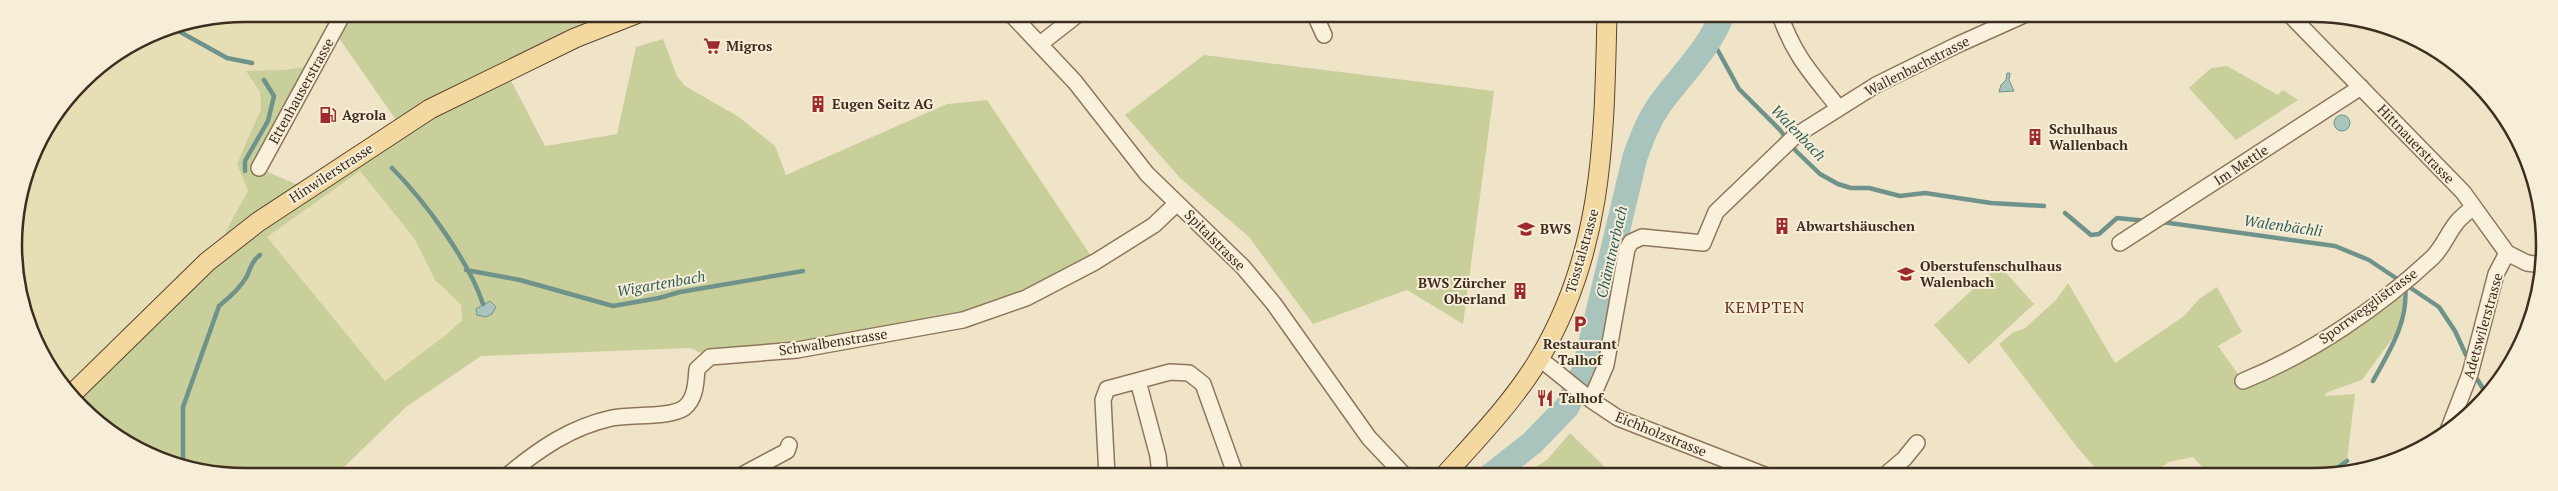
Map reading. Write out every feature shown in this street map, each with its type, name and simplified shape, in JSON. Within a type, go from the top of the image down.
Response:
[{"type":"main road","name":"Hinwilerstrasse","points":[[76,390],[220,251],[258,222],[430,109],[575,38],[616,22]]},
{"type":"main road","name":"Tösstalstrasse","points":[[1451,468],[1509,402],[1539,358],[1573,288],[1595,210],[1602,163],[1607,22]]},
{"type":"street","name":"Ettenhauserstrasse","points":[[259,168],[339,22]]},
{"type":"street","name":"Spitalstrasse","points":[[1019,22],[1075,82],[1147,174],[1243,267],[1280,312],[1369,438],[1397,468]]},
{"type":"street","points":[[1040,44],[1067,22]]},
{"type":"street","points":[[1318,22],[1324,35]]},
{"type":"street","points":[[1782,22],[1789,41],[1798,57],[1838,107]]},
{"type":"street","name":"Wallenbachstrasse","points":[[1589,399],[1606,365],[1612,326],[1631,242],[1642,237],[1703,243],[1716,212],[1795,136],[1838,107],[1957,44],[2008,22]]},
{"type":"street","name":"Hittnauerstrasse","points":[[2297,22],[2463,192],[2507,253],[2527,263],[2535,264]]},
{"type":"street","name":"Im Mettle","points":[[2120,243],[2361,87]]},
{"type":"street","name":"Schwalbenstrasse","points":[[517,468],[531,456],[572,430],[612,418],[673,412],[684,408],[692,399],[697,368],[710,357],[797,350],[963,320],[1026,298],[1095,262],[1154,225],[1177,203]]},
{"type":"street","name":"Sporrwegglistrasse","points":[[2243,381],[2277,368],[2330,335],[2403,282],[2435,254],[2457,222],[2473,207]]},
{"type":"street","name":"Adetswilerstrasse","points":[[2453,418],[2470,374],[2496,274],[2507,253]]},
{"type":"street","name":"Eichholzstrasse","points":[[1539,358],[1589,399],[1618,418],[1746,468]]},
{"type":"street","points":[[1107,468],[1103,400],[1107,389],[1170,372],[1189,373],[1203,384],[1233,468]]},
{"type":"street","points":[[1138,381],[1158,456],[1159,468]]},
{"type":"street","points":[[1893,468],[1904,459],[1916,443]]},
{"type":"street","points":[[755,468],[787,451],[789,445]]},
{"type":"shaded area","points":[[246,22],[339,22],[314,66],[283,70],[260,92],[261,109],[237,164],[248,191],[228,227],[219,251],[76,390],[52,357],[39,331],[24,275],[22,246],[24,216],[34,174],[45,147],[60,122],[78,98],[98,78],[134,52],[160,39],[216,24]]},
{"type":"shaded area","points":[[360,171],[414,238],[435,280],[461,305],[462,319],[447,334],[385,381],[267,237]]},
{"type":"green space","points":[[339,22],[618,22],[506,71],[545,146],[617,134],[636,47],[663,39],[677,76],[685,86],[739,117],[775,146],[786,175],[947,104],[987,100],[1095,262],[963,320],[710,357],[690,348],[481,356],[406,407],[343,468],[231,468],[188,461],[160,452],[134,439],[98,413],[78,393],[219,251],[228,227],[248,191],[237,164],[261,109],[260,92],[246,71],[283,70],[314,66],[259,168],[307,189],[401,127],[334,31]],"holes":[[[360,171],[414,238],[435,280],[461,305],[462,320],[447,334],[385,381],[267,237]]]},
{"type":"green space","points":[[1204,55],[1494,91],[1463,324],[1407,290],[1313,324],[1249,237],[1180,178],[1125,115]]},
{"type":"green space","points":[[2227,66],[2278,95],[2283,90],[2298,100],[2236,140],[2189,88],[2211,68]]},
{"type":"green space","points":[[1999,265],[2034,304],[1969,364],[1934,325]]},
{"type":"green space","points":[[2068,283],[2115,363],[2184,316],[2199,299],[2217,287],[2242,332],[2218,346],[2243,381],[2397,288],[2404,299],[2397,332],[2362,380],[2328,392],[2324,396],[2355,394],[2347,461],[2339,467],[2327,468],[2203,468],[2193,457],[2169,462],[2160,468],[2095,468],[2077,447],[1999,344],[2012,333],[2025,328],[2056,300]]},
{"type":"green space","points":[[1570,433],[1606,468],[1534,468],[1547,460]]},
{"type":"water","points":[[2007,73],[2010,73],[2009,80],[2014,91],[1999,92],[2001,85],[2006,80]]},
{"type":"water","points":[[2342,115],[2350,123],[2342,131],[2334,123]]},
{"type":"water","points":[[490,301],[496,307],[492,314],[486,317],[477,315],[476,309]]},
{"type":"waterway","name":"Chämtnerbach","points":[[1500,468],[1532,443],[1567,407],[1584,371],[1635,157],[1643,136],[1656,110],[1710,39],[1718,22]]},
{"type":"waterway","points":[[180,32],[227,58],[252,63]]},
{"type":"waterway","name":"Walenbach","points":[[1711,38],[1739,89],[1780,130],[1796,151],[1820,174],[1838,184],[1851,188],[1869,188],[1900,196],[1925,193],[1991,203],[2044,206]]},
{"type":"waterway","points":[[245,171],[245,161],[268,121],[274,96],[264,80]]},
{"type":"waterway","name":"Wigartenbach","points":[[392,168],[405,181],[444,232],[467,269],[483,304]]},
{"type":"waterway","name":"Walenbächli","points":[[2065,213],[2091,235],[2099,234],[2117,218],[2147,221]]},
{"type":"waterway","name":"Walenbächli","points":[[2162,222],[2335,246],[2369,260],[2439,307],[2455,331],[2466,355]]},
{"type":"waterway","points":[[183,460],[183,407],[219,306],[242,284],[253,262],[260,255]]},
{"type":"waterway","name":"Wigartenbach","points":[[466,270],[520,280],[613,306],[659,298],[680,292],[803,271]]},
{"type":"waterway","points":[[2373,381],[2397,335],[2404,311],[2405,285]]},
{"type":"waterway","name":"Walenbächli","points":[[2477,379],[2483,389]]},
{"type":"waterway","points":[[2338,467],[2347,461]]},
{"type":"place","name":"Migros","points":[[712,46]]},
{"type":"place","name":"Eugen Seitz AG","points":[[818,104]]},
{"type":"place","name":"Agrola","points":[[328,115]]},
{"type":"place","name":"Schulhaus Wallenbach","points":[[2035,137]]},
{"type":"place","name":"Abwartshäuschen","points":[[1782,226]]},
{"type":"place","name":"BWS","points":[[1526,229]]},
{"type":"place","name":"Oberstufenschulhaus Walenbach","points":[[1906,274]]},
{"type":"place","name":"BWS Zürcher Oberland","points":[[1520,291]]},
{"type":"place","name":"Restaurant Talhof","points":[[1580,324]]},
{"type":"place","name":"Talhof","points":[[1545,398]]},
{"type":"district","name":"KEMPTEN","points":[[1765,307]]}]
